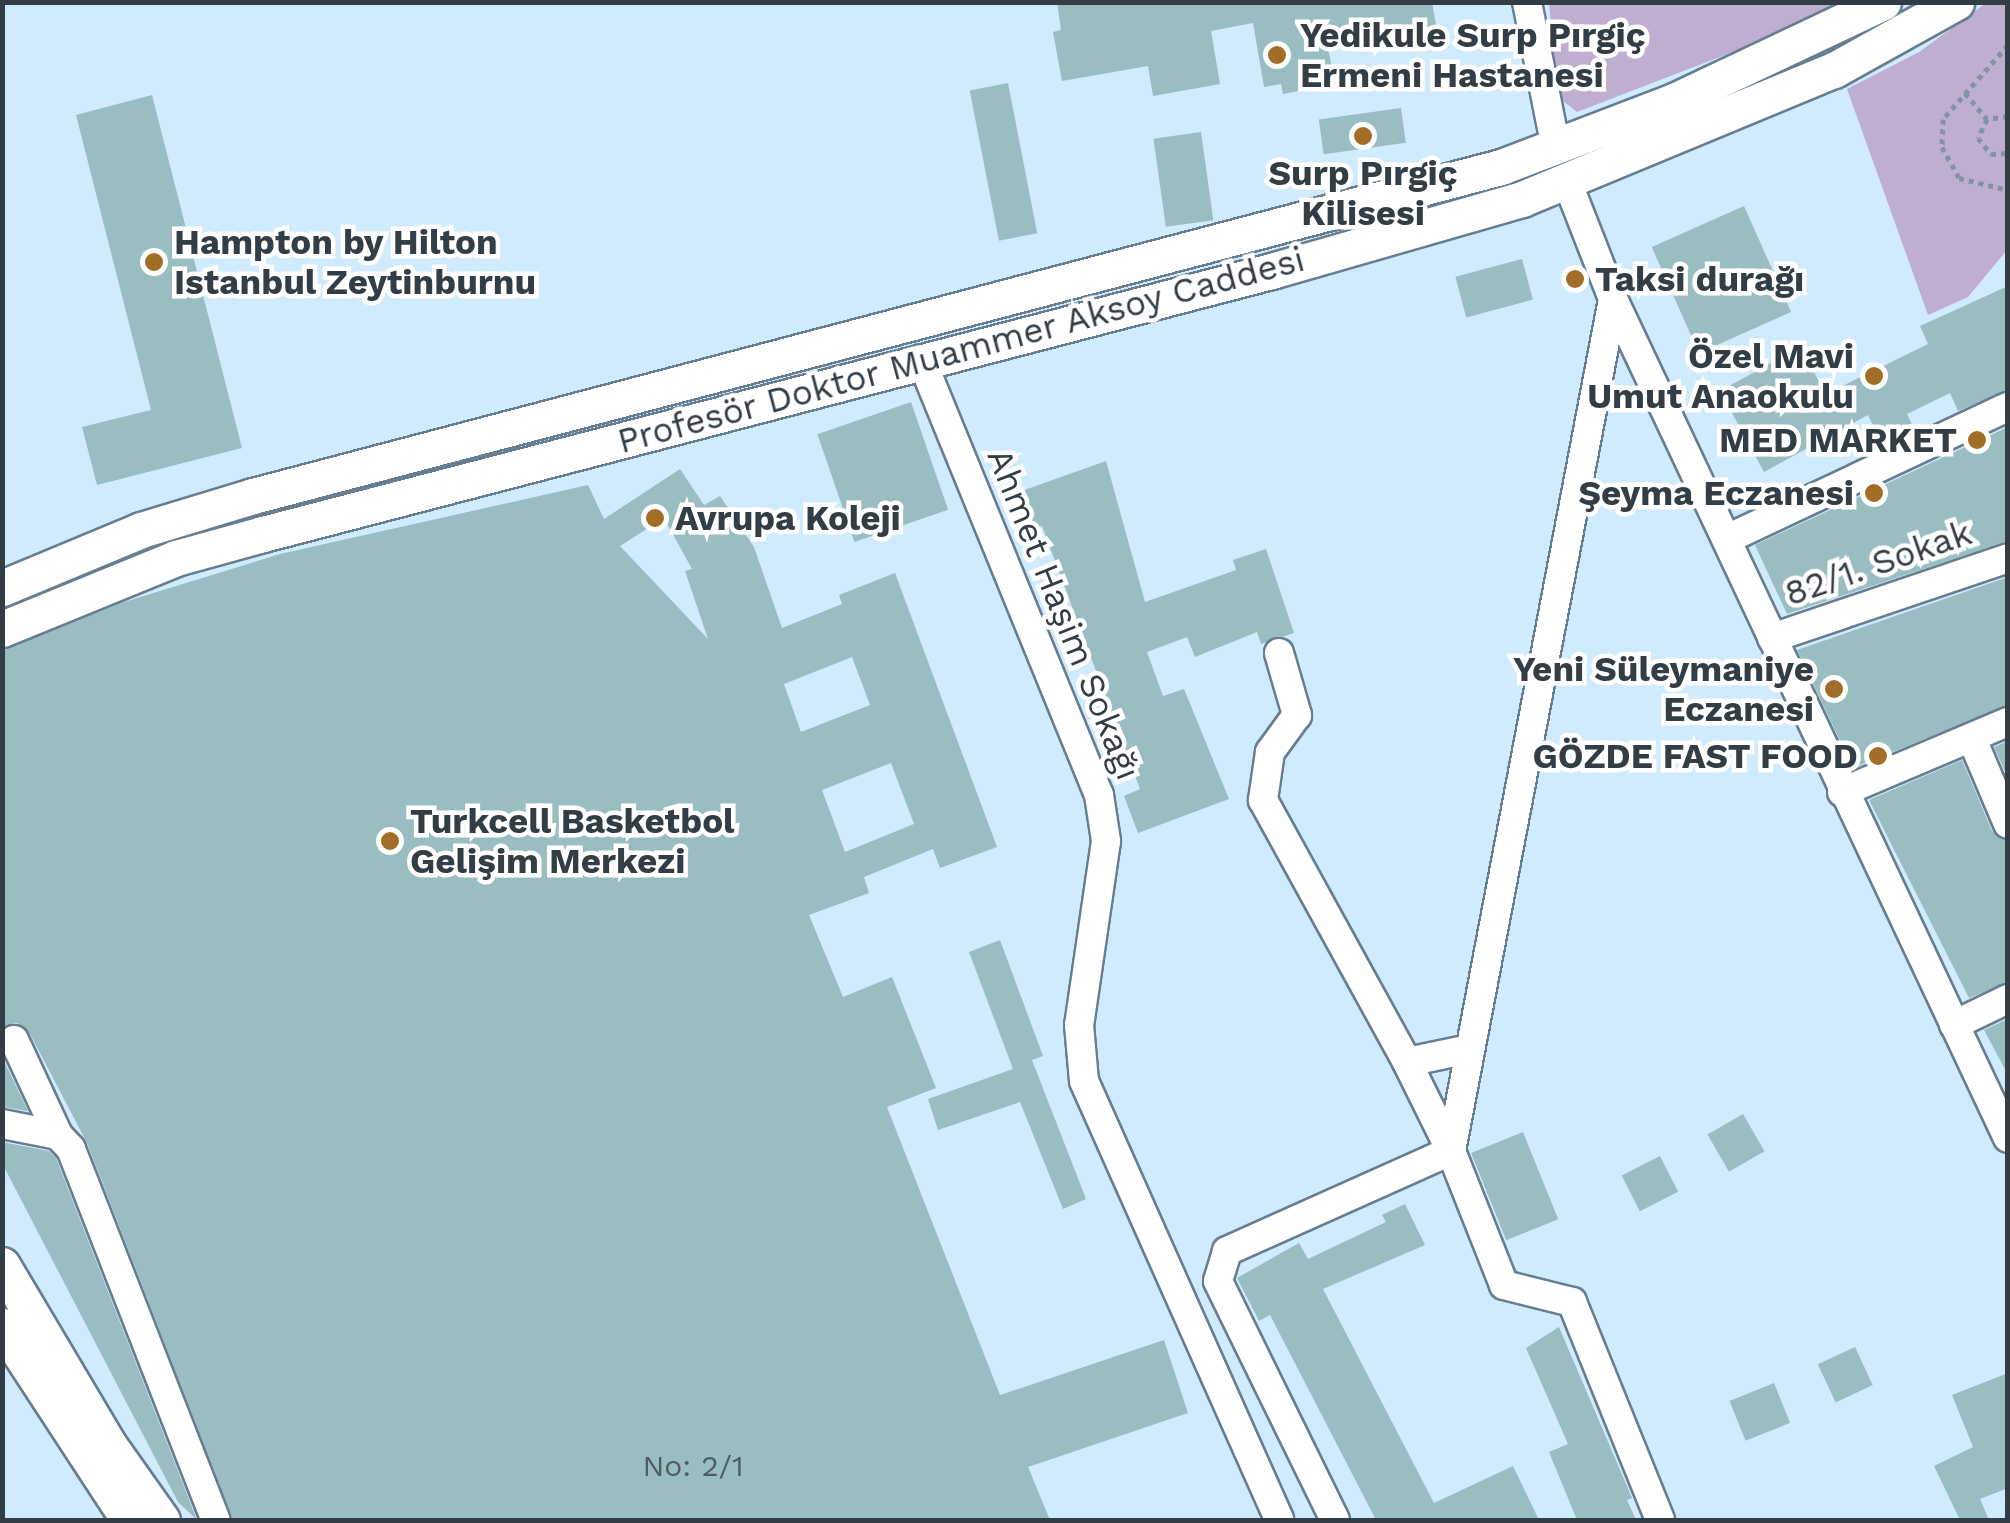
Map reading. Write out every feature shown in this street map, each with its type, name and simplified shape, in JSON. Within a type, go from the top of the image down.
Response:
[{"type":"main road","name":"Profesör Doktor Muammer Aksoy Caddesi","points":[[2,588],[140,530],[253,496],[1556,149],[1883,2]]},
{"type":"main road","name":"Profesör Doktor Muammer Aksoy Caddesi","points":[[2,629],[176,558],[921,358],[1271,271],[1568,184],[1834,70],[1956,2]]},
{"type":"main road","points":[[1556,149],[1568,184]]},
{"type":"main road","points":[[2,1264],[109,1446],[162,1520]]},
{"type":"main road","points":[[2,1326],[129,1520]]},
{"type":"street","points":[[1527,2],[1556,149]]},
{"type":"street","points":[[1568,184],[1613,298],[2008,1138]]},
{"type":"street","points":[[1451,1151],[1613,298]]},
{"type":"street","name":"Ahmet Haşim Sokağı","points":[[921,358],[1098,795],[1106,841],[1079,1026],[1084,1081],[1279,1520]]},
{"type":"street","points":[[1727,539],[2008,407]]},
{"type":"street","name":"82/1. Sokak","points":[[1772,638],[2008,558]]},
{"type":"street","points":[[1279,653],[1297,715],[1270,752],[1264,800],[1407,1062],[1451,1151],[1504,1285],[1572,1302],[1660,1520]]},
{"type":"street","points":[[1842,792],[2008,722]]},
{"type":"street","points":[[1972,740],[2008,824]]},
{"type":"street","points":[[1954,1025],[2008,999]]},
{"type":"street","points":[[14,1040],[58,1135],[71,1149],[216,1520]]},
{"type":"street","points":[[1407,1062],[1470,1049]]},
{"type":"street","points":[[2,1124],[58,1135]]},
{"type":"street","points":[[1335,1520],[1218,1281],[1227,1251],[1451,1151]]},
{"type":"path","points":[[2008,45],[1943,118],[1942,148],[1959,178],[2008,190]]},
{"type":"path","points":[[1965,92],[1986,118]]},
{"type":"path","points":[[1986,118],[2008,116]]},
{"type":"path","points":[[1986,118],[1980,144],[1991,154],[2008,154]]},
{"type":"shaded area","points":[[1549,3],[1842,3],[1769,38],[1577,112],[1558,97]]},
{"type":"shaded area","points":[[1986,3],[2007,3],[2007,250],[1968,297],[1928,315],[1847,89],[1919,52]]},
{"type":"building","points":[[1057,2],[1432,2],[1439,42],[1384,51],[1382,38],[1328,47],[1333,75],[1312,78],[1314,88],[1283,94],[1281,84],[1264,87],[1253,23],[1211,31],[1220,84],[1153,96],[1148,66],[1062,81],[1053,32],[1061,30]]},
{"type":"building","points":[[1008,83],[1037,233],[999,241],[970,90]]},
{"type":"building","name":"Hampton by Hilton Istanbul Zeytinburnu","points":[[152,95],[242,448],[97,485],[82,427],[151,410],[76,115]]},
{"type":"building","points":[[1401,108],[1406,143],[1324,154],[1319,120]]},
{"type":"building","points":[[1201,132],[1213,220],[1166,227],[1153,139]]},
{"type":"building","points":[[1744,206],[1791,312],[1699,353],[1652,247]]},
{"type":"building","points":[[1522,259],[1533,300],[1466,317],[1455,277]]},
{"type":"building","points":[[2008,286],[2008,390],[1958,411],[1950,393],[1907,414],[1915,431],[1883,446],[1868,415],[1764,472],[1720,391],[1800,347],[1826,394],[1928,344],[1920,326]]},
{"type":"building","points":[[911,402],[948,510],[855,542],[817,434]]},
{"type":"building","points":[[2008,427],[2008,541],[1787,614],[1755,545]]},
{"type":"building","points":[[1106,461],[1145,602],[1236,570],[1233,560],[1266,549],[1294,633],[1261,644],[1257,632],[1195,657],[1187,637],[1147,652],[1163,696],[1184,689],[1229,799],[1138,833],[1124,796],[1140,789],[1042,526],[1027,532],[1013,494]]},
{"type":"building","name":"Turkcell Basketbol Gelişim Merkezi","points":[[680,469],[704,505],[720,496],[754,547],[782,628],[842,604],[839,595],[895,573],[997,847],[940,868],[933,849],[864,877],[869,893],[809,915],[843,997],[892,977],[936,1088],[887,1107],[1000,1395],[1164,1340],[1188,1413],[1028,1467],[1050,1520],[233,1520],[87,1143],[29,1032],[17,1023],[2,1027],[2,650],[124,602],[280,554],[588,485],[604,519]],"holes":[[[664,518],[692,569],[685,571],[708,639],[620,546]],[[852,657],[870,705],[801,732],[784,684]],[[891,763],[914,824],[845,852],[822,790]]]},
{"type":"building","points":[[2008,577],[2008,705],[1853,768],[1797,650]]},
{"type":"building","points":[[2008,741],[2008,778],[1994,747]]},
{"type":"building","points":[[1962,760],[1992,831],[2008,841],[2008,982],[1969,998],[1869,800]]},
{"type":"building","points":[[1000,940],[1043,1056],[1032,1060],[1086,1199],[1063,1209],[1020,1102],[938,1130],[928,1099],[1013,1069],[969,952]]},
{"type":"building","points":[[2008,1019],[2008,1075],[1984,1030]]},
{"type":"building","points":[[2,1057],[28,1111],[2,1107]]},
{"type":"building","points":[[1743,1114],[1764,1151],[1729,1172],[1707,1134]]},
{"type":"building","points":[[1523,1132],[1558,1219],[1506,1240],[1471,1153]]},
{"type":"building","points":[[2,1142],[49,1151],[56,1158],[197,1520],[178,1502],[2,1163]]},
{"type":"building","points":[[1660,1156],[1678,1192],[1640,1211],[1622,1176]]},
{"type":"building","points":[[1405,1204],[1425,1245],[1323,1289],[1434,1503],[1513,1466],[1539,1520],[1376,1520],[1270,1315],[1259,1321],[1237,1278],[1299,1243],[1308,1259],[1386,1222],[1382,1215]]},
{"type":"building","points":[[1559,1327],[1632,1498],[1627,1500],[1636,1520],[1577,1520],[1549,1452],[1568,1444],[1526,1348]]},
{"type":"building","points":[[1855,1347],[1873,1385],[1836,1402],[1818,1364]]},
{"type":"building","points":[[2008,1373],[2008,1488],[1980,1499],[1989,1520],[1960,1520],[1934,1466],[1973,1447],[1952,1395]]},
{"type":"building","points":[[1774,1383],[1790,1423],[1746,1441],[1729,1401]]},
{"type":"place","name":"Yedikule Surp Pırgiç Ermeni Hastanesi","points":[[1277,55]]},
{"type":"place","name":"Surp Pırgiç Kilisesi","points":[[1363,136]]},
{"type":"place","name":"Hampton by Hilton Istanbul Zeytinburnu","points":[[154,262]]},
{"type":"place","name":"Taksi durağı","points":[[1575,279]]},
{"type":"place","name":"Özel Mavi Umut Anaokulu","points":[[1874,376]]},
{"type":"place","name":"MED MARKET","points":[[1977,440]]},
{"type":"place","name":"Şeyma Eczanesi","points":[[1874,493]]},
{"type":"place","name":"Avrupa Koleji","points":[[655,518]]},
{"type":"place","name":"Yeni Süleymaniye Eczanesi","points":[[1834,689]]},
{"type":"place","name":"GÖZDE FAST FOOD","points":[[1878,756]]},
{"type":"place","name":"Turkcell Basketbol Gelişim Merkezi","points":[[390,841]]}]
